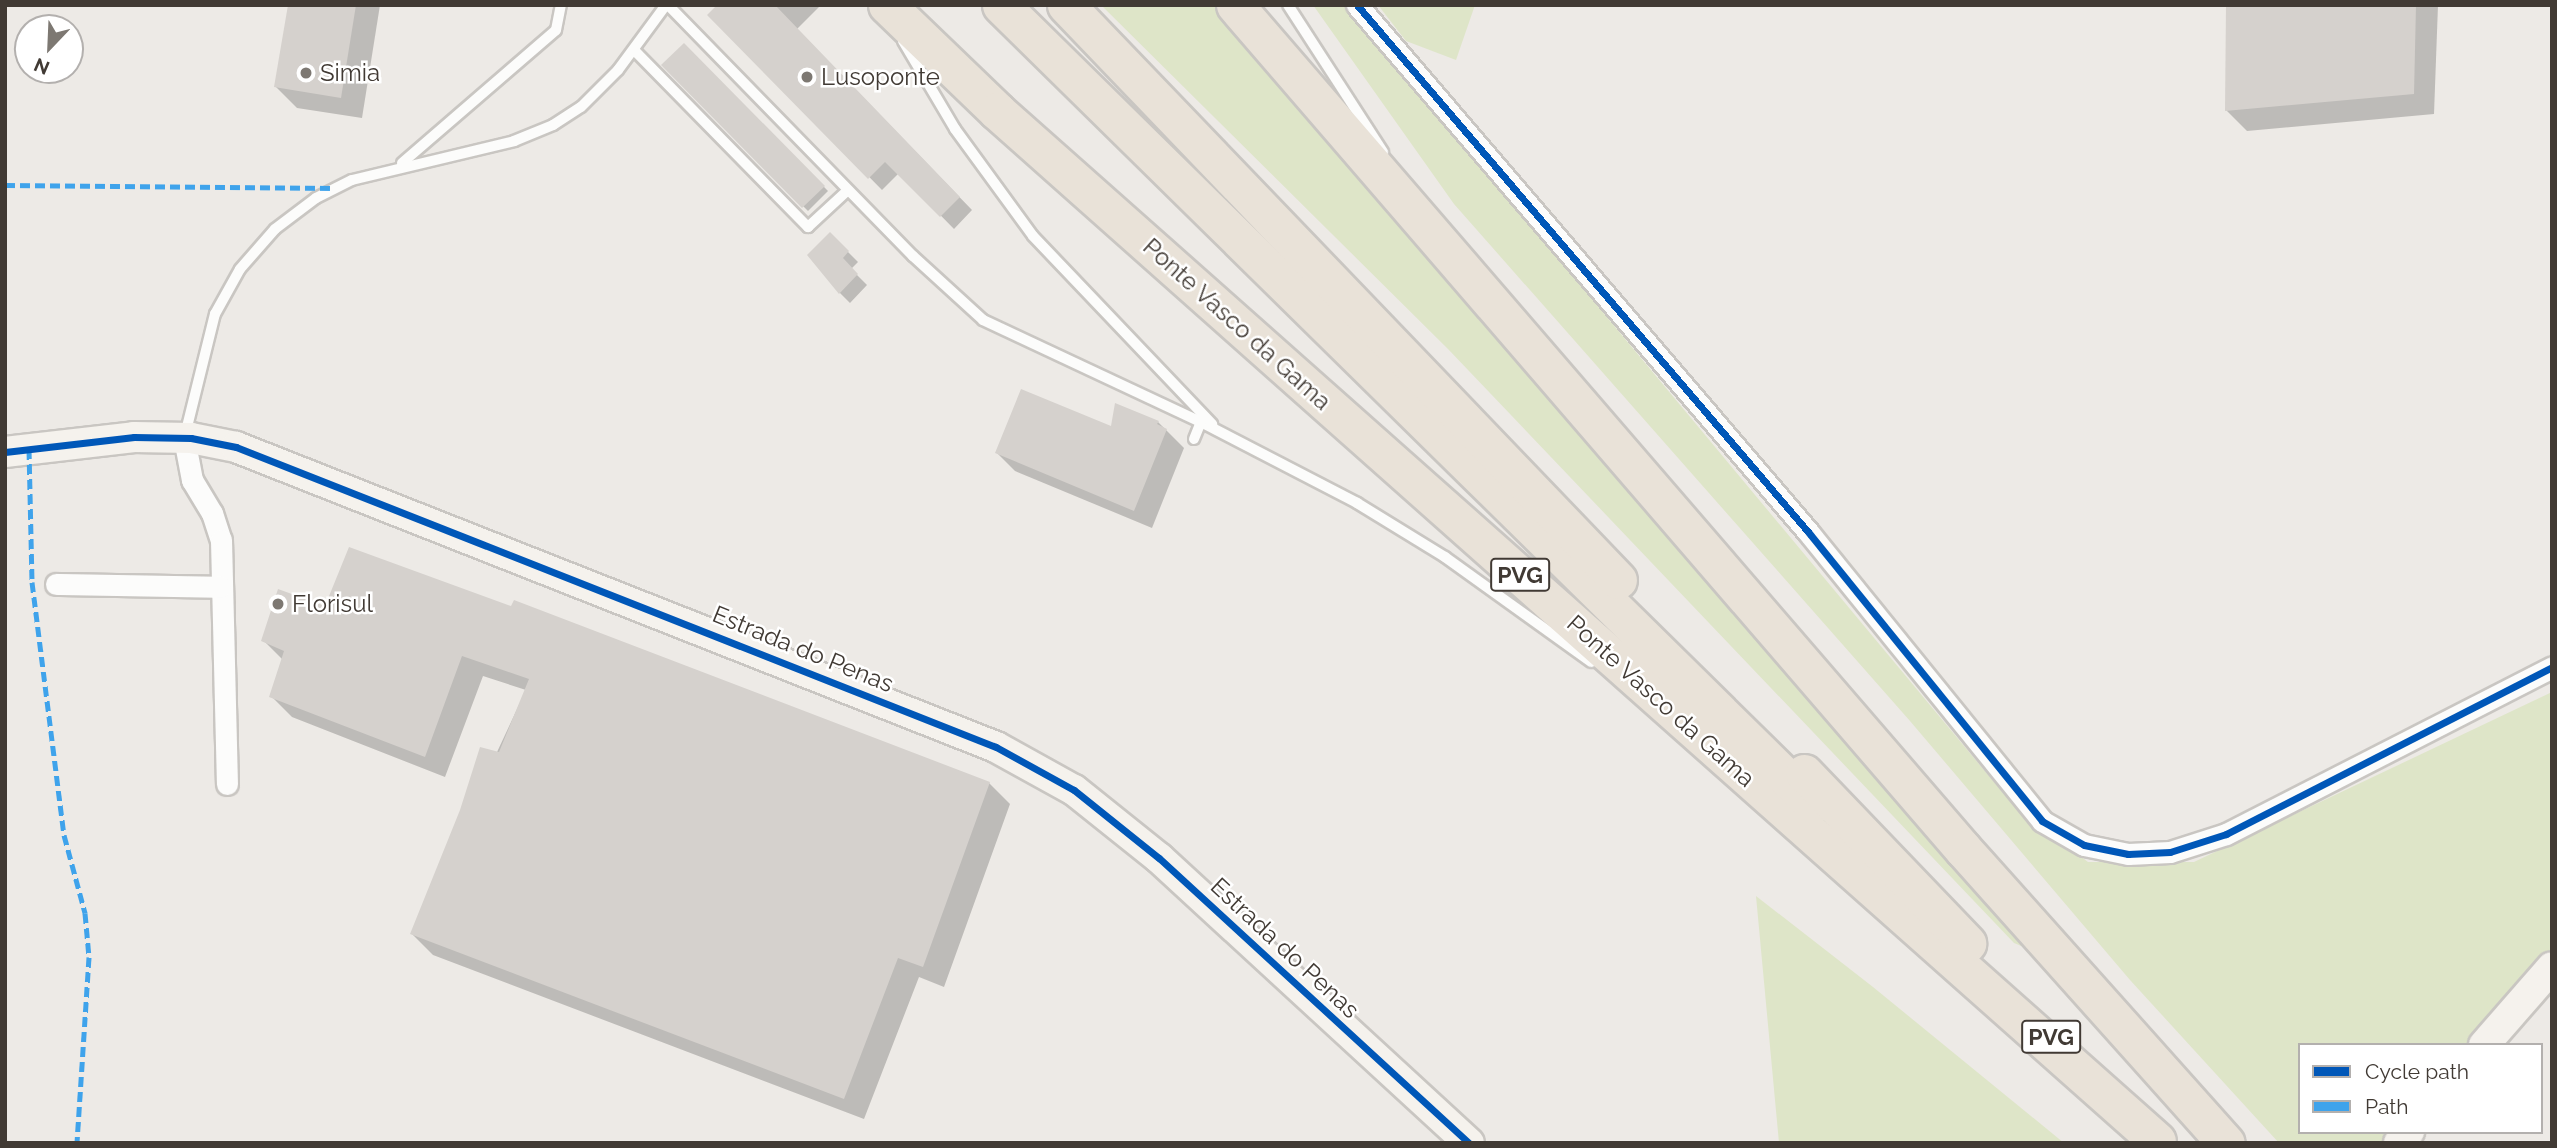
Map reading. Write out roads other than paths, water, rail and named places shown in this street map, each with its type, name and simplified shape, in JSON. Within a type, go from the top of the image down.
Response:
[{"type":"highway","name":"Ponte Vasco da Gama","points":[[884,5],[997,111],[2158,1142]]},
{"type":"highway","name":"Ponte Vasco da Gama","points":[[1001,5],[2158,1142]]},
{"type":"highway","name":"Ponte Vasco da Gama","points":[[1066,5],[2158,1142]]},
{"type":"highway","name":"PVG","points":[[1235,5],[1979,868],[2226,1143]]},
{"type":"street","points":[[1357,5],[1809,533],[2042,821],[2084,845],[2128,854],[2170,852],[2226,834],[2552,667]]},
{"type":"street","name":"Estrada do Penas","points":[[5,452],[134,437],[184,438],[236,447],[282,461],[1038,768],[1159,858],[1469,1143]]},
{"type":"street","points":[[184,438],[192,480],[212,513],[221,540],[220,587],[227,783]]},
{"type":"street","points":[[56,584],[220,587]]},
{"type":"street","points":[[2486,1043],[2552,967]]},
{"type":"lane","points":[[400,165],[556,30],[561,5]]},
{"type":"lane","points":[[650,5],[658,16]]},
{"type":"lane","points":[[184,438],[210,327],[251,254],[287,218],[316,198],[352,180],[400,165],[500,145],[542,131],[581,107],[635,51],[667,5],[946,288],[993,327],[1201,422],[1410,536],[1607,673]]},
{"type":"lane","points":[[884,5],[955,129],[1032,236],[1218,431]]},
{"type":"lane","points":[[1288,5],[1347,91],[1426,227]]},
{"type":"lane","points":[[635,51],[808,227],[848,190]]},
{"type":"lane","points":[[1194,439],[1201,422]]},
{"type":"lane","points":[[1618,681],[1745,775]]},
{"type":"place","name":"Simia","points":[[306,73]]},
{"type":"place","name":"Lusoponte","points":[[807,77]]},
{"type":"place","name":"Florisul","points":[[278,604]]}]
